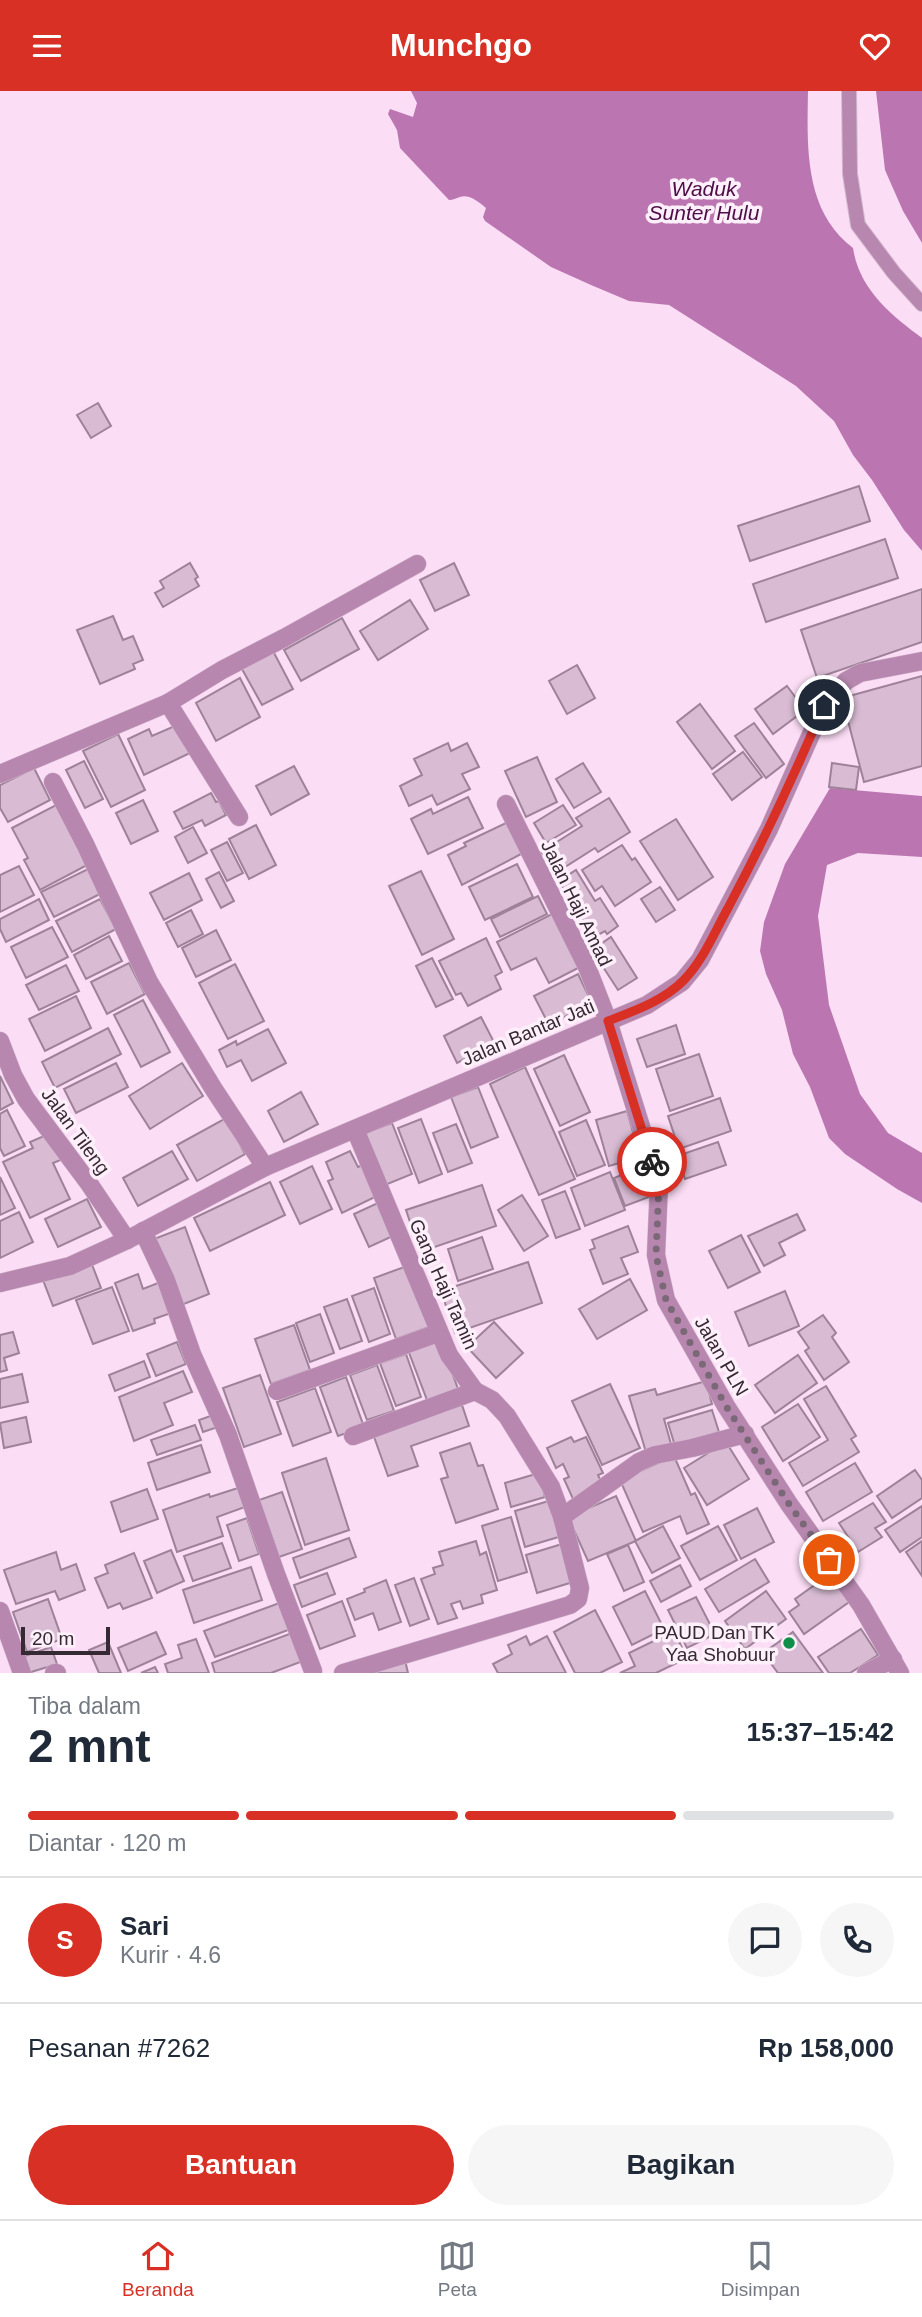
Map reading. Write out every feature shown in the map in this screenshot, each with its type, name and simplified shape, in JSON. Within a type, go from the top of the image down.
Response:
[{"type":"street","points":[[0,774],[168,703],[222,670],[417,564]]},
{"type":"street","name":"Jalan Bantar Jati","points":[[0,1283],[70,1266],[127,1240],[265,1167],[648,1005],[665,995],[682,982],[700,960],[769,829],[824,705],[846,681],[860,673],[922,661]]},
{"type":"street","points":[[168,703],[239,817]]},
{"type":"street","points":[[52,782],[85,844],[149,982],[265,1167]]},
{"type":"street","name":"Jalan Haji Amad","points":[[506,804],[587,967],[608,1021]]},
{"type":"street","name":"Jalan PLN","points":[[608,1021],[659,1184],[656,1255],[666,1300],[698,1359],[745,1434],[789,1504],[861,1605],[896,1666]]},
{"type":"street","name":"Jalan Tileng","points":[[0,1041],[26,1099],[127,1240]]},
{"type":"street","name":"Gang Haji Tamin","points":[[343,1673],[570,1605],[578,1599],[580,1588],[562,1517],[551,1487],[507,1416],[492,1400],[475,1391],[449,1355],[355,1129]]},
{"type":"street","points":[[143,1231],[166,1280],[192,1354],[228,1435],[313,1672]]},
{"type":"street","points":[[277,1391],[438,1333]]},
{"type":"street","points":[[353,1436],[475,1391]]},
{"type":"street","points":[[562,1517],[623,1472],[647,1458],[745,1434]]},
{"type":"street","points":[[0,1611],[22,1673]]},
{"type":"street","points":[[866,1673],[896,1666]]},
{"type":"lane","points":[[849,91],[850,174],[858,225],[894,273],[922,304]]},
{"type":"water","name":"Waduk Sunter Hulu","points":[[411,91],[808,91],[809,156],[817,197],[825,216],[837,233],[853,248],[862,276],[878,300],[922,338],[922,551],[904,530],[853,455],[834,421],[796,386],[669,305],[629,301],[551,267],[485,221],[483,217],[486,208],[474,199],[463,196],[449,200],[400,148],[397,130],[388,114],[390,109],[413,117],[417,103]]},
{"type":"water","points":[[876,91],[922,91],[922,243],[903,211],[885,170]]},
{"type":"water","points":[[830,788],[922,796],[922,857],[858,853],[827,865],[818,916],[829,1005],[860,1094],[888,1133],[922,1153],[922,1203],[845,1154],[829,1138],[810,1087],[793,1054],[782,1010],[766,974],[760,951],[764,922],[785,864]]},
{"type":"building","points":[[98,403],[111,426],[91,438],[77,415]]},
{"type":"building","points":[[859,486],[870,521],[750,561],[738,526]]},
{"type":"building","points":[[885,539],[898,578],[766,622],[753,584]]},
{"type":"building","points":[[190,563],[198,577],[195,579],[199,586],[163,607],[155,593],[164,588],[160,581]]},
{"type":"building","points":[[454,563],[469,595],[435,611],[420,580]]},
{"type":"building","points":[[922,589],[922,642],[817,678],[801,630]]},
{"type":"building","points":[[410,600],[428,629],[378,660],[360,631]]},
{"type":"building","points":[[113,616],[123,640],[133,636],[143,660],[133,664],[135,669],[100,684],[77,630]]},
{"type":"building","points":[[342,618],[359,649],[301,681],[284,650]]},
{"type":"building","points":[[273,651],[293,689],[262,705],[242,669]]},
{"type":"building","points":[[577,665],[595,698],[567,714],[549,681]]},
{"type":"building","points":[[922,676],[922,766],[864,782],[842,698]]},
{"type":"building","points":[[240,678],[260,717],[216,741],[196,703]]},
{"type":"building","points":[[787,686],[805,710],[773,734],[755,709]]},
{"type":"building","points":[[700,704],[735,751],[712,769],[677,722]]},
{"type":"building","points":[[754,723],[784,764],[766,778],[735,736]]},
{"type":"building","points":[[177,725],[190,753],[144,775],[128,739],[149,729],[152,736]]},
{"type":"building","points":[[118,734],[145,790],[111,807],[83,751]]},
{"type":"building","points":[[448,743],[451,751],[467,743],[479,767],[462,774],[470,789],[437,805],[432,795],[409,806],[400,786],[422,775],[414,759]]},
{"type":"building","points":[[743,752],[762,777],[732,800],[713,774]]},
{"type":"building","points":[[537,757],[557,802],[526,817],[505,771]]},
{"type":"building","points":[[84,761],[103,799],[85,808],[66,770]]},
{"type":"building","points":[[583,763],[601,792],[574,808],[556,779]]},
{"type":"building","points":[[832,763],[859,767],[856,790],[829,787]]},
{"type":"building","points":[[294,766],[309,794],[271,815],[256,786]]},
{"type":"building","points":[[34,768],[50,800],[8,822],[0,808],[0,785]]},
{"type":"building","points":[[211,793],[216,802],[219,801],[226,815],[205,826],[202,820],[183,829],[174,812]]},
{"type":"building","points":[[468,797],[483,828],[428,854],[411,819],[431,809],[433,814]]},
{"type":"building","points":[[609,798],[630,832],[598,852],[595,848],[554,874],[541,852],[582,826],[576,818]]},
{"type":"building","points":[[143,800],[158,831],[131,844],[116,813]]},
{"type":"building","points":[[58,804],[89,864],[40,890],[24,860],[28,858],[12,828]]},
{"type":"building","points":[[563,805],[576,825],[546,843],[534,823]]},
{"type":"building","points":[[676,819],[713,877],[678,900],[640,841]]},
{"type":"building","points":[[508,822],[523,853],[462,885],[448,855],[466,846],[464,843]]},
{"type":"building","points":[[256,825],[276,865],[249,879],[229,839]]},
{"type":"building","points":[[193,827],[207,853],[188,863],[175,837]]},
{"type":"building","points":[[227,842],[243,873],[227,881],[211,850]]},
{"type":"building","points":[[622,845],[632,860],[635,858],[651,882],[615,906],[602,886],[595,891],[582,870]]},
{"type":"building","points":[[517,864],[533,897],[485,920],[469,887]]},
{"type":"building","points":[[19,866],[34,895],[0,912],[0,875]]},
{"type":"building","points":[[88,869],[100,894],[54,917],[41,892]]},
{"type":"building","points":[[576,870],[595,901],[600,898],[618,926],[607,934],[605,931],[594,937],[559,881]]},
{"type":"building","points":[[421,871],[454,939],[422,955],[389,886]]},
{"type":"building","points":[[219,872],[234,901],[221,908],[206,879]]},
{"type":"building","points":[[189,873],[202,900],[164,920],[150,893]]},
{"type":"building","points":[[660,887],[675,910],[656,922],[641,899]]},
{"type":"building","points":[[538,896],[547,914],[500,937],[491,919]]},
{"type":"building","points":[[39,899],[49,920],[6,942],[0,929],[0,919]]},
{"type":"building","points":[[100,899],[116,929],[72,952],[56,921]]},
{"type":"building","points":[[191,910],[203,934],[178,947],[166,923]]},
{"type":"building","points":[[554,913],[580,967],[549,983],[536,958],[511,970],[497,942]]},
{"type":"building","points":[[52,927],[68,957],[26,978],[11,947]]},
{"type":"building","points":[[216,930],[231,960],[196,977],[182,948]]},
{"type":"building","points":[[109,936],[122,961],[86,979],[74,955]]},
{"type":"building","points":[[611,937],[637,978],[618,990],[592,950]]},
{"type":"building","points":[[486,938],[502,972],[495,976],[501,989],[468,1006],[461,993],[456,995],[439,961]]},
{"type":"building","points":[[432,958],[453,999],[436,1007],[416,966]]},
{"type":"building","points":[[129,963],[145,994],[107,1014],[91,982]]},
{"type":"building","points":[[235,964],[264,1021],[228,1039],[199,983]]},
{"type":"building","points":[[66,965],[79,991],[39,1010],[26,985]]},
{"type":"building","points":[[578,974],[592,1003],[549,1025],[534,996]]},
{"type":"building","points":[[76,996],[91,1028],[45,1051],[29,1019]]},
{"type":"building","points":[[143,1000],[170,1052],[141,1067],[114,1015]]},
{"type":"building","points":[[481,1017],[495,1044],[457,1063],[444,1036]]},
{"type":"building","points":[[676,1025],[685,1054],[647,1067],[637,1039]]},
{"type":"building","points":[[108,1028],[121,1054],[55,1088],[42,1062]]},
{"type":"building","points":[[268,1029],[286,1063],[252,1081],[241,1060],[227,1067],[219,1050],[236,1041],[237,1045]]},
{"type":"building","points":[[699,1054],[713,1096],[670,1111],[656,1069]]},
{"type":"building","points":[[564,1055],[590,1112],[560,1126],[534,1069]]},
{"type":"building","points":[[116,1063],[128,1087],[76,1113],[64,1089]]},
{"type":"building","points":[[182,1063],[203,1096],[150,1129],[129,1096]]},
{"type":"building","points":[[525,1067],[575,1179],[539,1195],[490,1084]]},
{"type":"building","points":[[0,1076],[13,1103],[0,1110]]},
{"type":"building","points":[[478,1087],[498,1137],[471,1148],[451,1097]]},
{"type":"building","points":[[301,1092],[318,1124],[284,1142],[268,1111]]},
{"type":"building","points":[[720,1098],[731,1131],[679,1149],[668,1116]]},
{"type":"building","points":[[7,1110],[25,1146],[4,1156],[0,1148],[0,1114]]},
{"type":"building","points":[[627,1111],[640,1157],[609,1166],[596,1120]]},
{"type":"building","points":[[226,1118],[245,1154],[197,1181],[177,1145]]},
{"type":"building","points":[[421,1119],[442,1174],[419,1183],[398,1128]]},
{"type":"building","points":[[586,1120],[605,1165],[577,1176],[559,1132]]},
{"type":"building","points":[[392,1123],[412,1174],[385,1185],[365,1133]]},
{"type":"building","points":[[456,1124],[472,1163],[448,1172],[433,1133]]},
{"type":"building","points":[[51,1133],[63,1159],[53,1163],[70,1199],[30,1218],[3,1162],[33,1148],[30,1142]]},
{"type":"building","points":[[718,1142],[726,1165],[685,1179],[677,1156]]},
{"type":"building","points":[[172,1151],[188,1179],[138,1206],[123,1178]]},
{"type":"building","points":[[350,1151],[358,1167],[363,1165],[377,1196],[342,1213],[328,1181],[333,1179],[326,1162]]},
{"type":"building","points":[[312,1166],[332,1209],[300,1224],[280,1182]]},
{"type":"building","points":[[638,1168],[649,1197],[625,1206],[614,1178]]},
{"type":"building","points":[[610,1172],[625,1210],[585,1226],[571,1188]]},
{"type":"building","points":[[0,1177],[15,1208],[0,1215]]},
{"type":"building","points":[[270,1182],[285,1215],[210,1251],[194,1218]]},
{"type":"building","points":[[482,1185],[496,1226],[420,1252],[406,1210]]},
{"type":"building","points":[[565,1191],[580,1229],[556,1238],[542,1200]]},
{"type":"building","points":[[522,1195],[548,1236],[524,1251],[498,1210]]},
{"type":"building","points":[[87,1199],[101,1227],[58,1247],[45,1219]]},
{"type":"building","points":[[380,1202],[395,1235],[369,1247],[354,1214]]},
{"type":"building","points":[[19,1212],[33,1242],[0,1258],[0,1221]]},
{"type":"building","points":[[797,1214],[805,1230],[779,1243],[785,1255],[764,1266],[748,1236]]},
{"type":"building","points":[[628,1226],[638,1252],[621,1258],[628,1274],[603,1284],[590,1250],[595,1248],[592,1240]]},
{"type":"building","points":[[185,1227],[209,1294],[179,1306],[154,1239]]},
{"type":"building","points":[[741,1235],[760,1272],[728,1288],[709,1251]]},
{"type":"building","points":[[482,1237],[493,1269],[458,1281],[448,1249]]},
{"type":"building","points":[[91,1262],[101,1288],[53,1306],[43,1280]]},
{"type":"building","points":[[528,1262],[542,1303],[455,1333],[441,1291]]},
{"type":"building","points":[[407,1266],[429,1327],[396,1339],[374,1278]]},
{"type":"building","points":[[138,1274],[143,1289],[163,1281],[174,1312],[133,1331],[115,1283]]},
{"type":"building","points":[[630,1279],[647,1310],[597,1339],[579,1309]]},
{"type":"building","points":[[112,1287],[129,1331],[93,1344],[76,1300]]},
{"type":"building","points":[[374,1288],[390,1334],[369,1342],[352,1296]]},
{"type":"building","points":[[785,1291],[799,1326],[749,1346],[735,1312]]},
{"type":"building","points":[[347,1299],[362,1341],[340,1349],[324,1307]]},
{"type":"building","points":[[320,1314],[334,1353],[310,1362],[296,1323]]},
{"type":"building","points":[[823,1315],[836,1333],[832,1337],[849,1362],[824,1380],[805,1351],[809,1348],[798,1332]]},
{"type":"building","points":[[494,1322],[523,1353],[496,1378],[467,1347]]},
{"type":"building","points":[[294,1325],[310,1370],[271,1384],[255,1339]]},
{"type":"building","points":[[13,1332],[19,1353],[4,1358],[7,1370],[0,1372],[0,1335]]},
{"type":"building","points":[[440,1339],[458,1389],[427,1400],[408,1350]]},
{"type":"building","points":[[177,1342],[186,1364],[156,1376],[147,1354]]},
{"type":"building","points":[[406,1354],[421,1397],[396,1406],[380,1363]]},
{"type":"building","points":[[798,1355],[817,1383],[775,1413],[755,1385]]},
{"type":"building","points":[[144,1361],[150,1377],[115,1391],[109,1375]]},
{"type":"building","points":[[377,1365],[394,1411],[367,1420],[350,1375]]},
{"type":"building","points":[[183,1371],[192,1392],[164,1403],[173,1425],[134,1441],[119,1397]]},
{"type":"building","points":[[22,1374],[28,1402],[0,1408],[0,1379]]},
{"type":"building","points":[[260,1375],[281,1434],[244,1447],[223,1388]]},
{"type":"building","points":[[346,1377],[364,1427],[338,1436],[320,1387]]},
{"type":"building","points":[[706,1381],[712,1404],[664,1419],[671,1444],[646,1452],[629,1396],[655,1389],[657,1395]]},
{"type":"building","points":[[610,1384],[640,1448],[602,1465],[572,1401]]},
{"type":"building","points":[[826,1386],[856,1436],[851,1439],[859,1452],[803,1486],[789,1463],[828,1440],[804,1399]]},
{"type":"building","points":[[315,1388],[331,1432],[293,1446],[277,1402]]},
{"type":"building","points":[[798,1404],[820,1437],[783,1461],[762,1427]]},
{"type":"building","points":[[462,1405],[469,1426],[411,1446],[418,1466],[388,1476],[373,1434]]},
{"type":"building","points":[[712,1410],[719,1432],[675,1446],[668,1423]]},
{"type":"building","points":[[216,1414],[221,1426],[203,1432],[199,1420]]},
{"type":"building","points":[[26,1417],[31,1442],[4,1448],[0,1423]]},
{"type":"building","points":[[195,1425],[201,1440],[157,1455],[151,1440]]},
{"type":"building","points":[[571,1437],[574,1442],[586,1437],[603,1473],[598,1475],[602,1484],[573,1499],[564,1479],[569,1477],[563,1464],[556,1468],[547,1448]]},
{"type":"building","points":[[726,1442],[749,1479],[707,1505],[684,1468]]},
{"type":"building","points":[[470,1443],[478,1466],[483,1465],[498,1509],[456,1523],[441,1479],[448,1477],[440,1453]]},
{"type":"building","points":[[201,1445],[210,1472],[157,1490],[148,1463]]},
{"type":"building","points":[[674,1456],[691,1495],[695,1493],[709,1524],[687,1534],[680,1516],[643,1532],[620,1480]]},
{"type":"building","points":[[326,1458],[349,1530],[305,1545],[282,1473]]},
{"type":"building","points":[[855,1463],[872,1492],[823,1521],[806,1492]]},
{"type":"building","points":[[915,1470],[922,1480],[922,1498],[892,1518],[877,1496]]},
{"type":"building","points":[[539,1473],[545,1497],[511,1507],[505,1483]]},
{"type":"building","points":[[238,1488],[245,1507],[217,1517],[223,1536],[177,1552],[163,1510],[209,1494],[210,1497]]},
{"type":"building","points":[[147,1489],[158,1519],[121,1532],[111,1502]]},
{"type":"building","points":[[282,1492],[302,1549],[279,1557],[259,1500]]},
{"type":"building","points":[[616,1496],[636,1541],[588,1561],[568,1517]]},
{"type":"building","points":[[552,1500],[562,1536],[525,1547],[515,1511]]},
{"type":"building","points":[[873,1503],[886,1522],[875,1528],[882,1537],[858,1552],[839,1523]]},
{"type":"building","points":[[922,1506],[922,1537],[900,1552],[885,1530]]},
{"type":"building","points":[[757,1508],[774,1542],[741,1559],[724,1525]]},
{"type":"building","points":[[511,1517],[527,1572],[498,1581],[482,1526]]},
{"type":"building","points":[[247,1518],[259,1554],[239,1561],[227,1525]]},
{"type":"building","points":[[663,1526],[680,1558],[652,1573],[635,1541]]},
{"type":"building","points":[[718,1526],[737,1560],[700,1580],[681,1546]]},
{"type":"building","points":[[349,1538],[356,1557],[300,1578],[293,1558]]},
{"type":"building","points":[[476,1541],[480,1555],[486,1552],[497,1590],[481,1595],[483,1603],[463,1609],[460,1601],[451,1604],[457,1618],[438,1624],[421,1579],[435,1574],[433,1568],[443,1565],[439,1552]]},
{"type":"building","points":[[922,1541],[922,1576],[906,1552]]},
{"type":"building","points":[[222,1543],[231,1568],[193,1581],[184,1556]]},
{"type":"building","points":[[562,1544],[573,1582],[537,1593],[526,1555]]},
{"type":"building","points":[[628,1545],[644,1582],[624,1591],[607,1554]]},
{"type":"building","points":[[171,1550],[184,1581],[157,1593],[144,1561]]},
{"type":"building","points":[[56,1552],[61,1570],[76,1564],[85,1590],[59,1600],[55,1591],[16,1604],[4,1570]]},
{"type":"building","points":[[134,1553],[152,1598],[123,1609],[120,1603],[108,1608],[95,1578],[108,1573],[105,1565]]},
{"type":"building","points":[[755,1559],[769,1582],[719,1612],[705,1589]]},
{"type":"building","points":[[680,1565],[691,1586],[661,1602],[650,1581]]},
{"type":"building","points":[[251,1567],[262,1600],[194,1623],[183,1590]]},
{"type":"building","points":[[833,1572],[852,1600],[804,1634],[789,1612],[799,1605],[795,1599]]},
{"type":"building","points":[[327,1573],[335,1594],[302,1607],[294,1585]]},
{"type":"building","points":[[414,1578],[429,1619],[410,1626],[395,1585]]},
{"type":"building","points":[[386,1580],[401,1622],[379,1630],[373,1613],[355,1620],[347,1599]]},
{"type":"building","points":[[645,1591],[664,1629],[632,1645],[613,1607]]},
{"type":"building","points":[[766,1591],[786,1619],[745,1649],[725,1621]]},
{"type":"building","points":[[696,1597],[715,1634],[687,1648],[668,1610]]},
{"type":"building","points":[[48,1599],[62,1639],[27,1652],[13,1612]]},
{"type":"building","points":[[342,1601],[355,1636],[320,1649],[307,1615]]},
{"type":"building","points":[[282,1602],[291,1629],[215,1657],[204,1631]]},
{"type":"building","points":[[595,1610],[622,1662],[600,1673],[575,1673],[554,1632]]},
{"type":"building","points":[[861,1629],[878,1655],[850,1673],[829,1673],[818,1657]]},
{"type":"building","points":[[674,1631],[687,1658],[656,1673],[620,1673],[635,1666],[629,1653]]},
{"type":"building","points":[[156,1632],[166,1654],[128,1671],[118,1648]]},
{"type":"building","name":"PAUD Dan TK Yaa Shobuur","points":[[793,1632],[823,1673],[778,1673],[763,1653]]},
{"type":"building","points":[[292,1633],[303,1661],[271,1673],[215,1673],[212,1663]]},
{"type":"building","points":[[526,1636],[530,1645],[547,1636],[566,1673],[498,1673],[493,1664],[512,1654],[508,1645]]},
{"type":"building","points":[[196,1639],[209,1673],[168,1673],[165,1664],[182,1658],[178,1645]]},
{"type":"building","points":[[108,1642],[121,1673],[99,1673],[89,1650]]},
{"type":"building","points":[[51,1647],[57,1664],[28,1673],[22,1657]]},
{"type":"building","points":[[405,1660],[408,1673],[361,1673]]},
{"type":"building","points":[[155,1667],[158,1673],[141,1673]]},
{"type":"way so far","points":[[652,1162],[659,1184],[656,1255],[666,1300],[726,1406],[789,1504],[829,1560]]},
{"type":"place","name":"PAUD Dan TK Yaa Shobuur","points":[[789,1643]]},
{"type":"route","points":[[652,1162],[608,1021],[665,995],[682,982],[700,960],[769,829],[824,705]]}]
